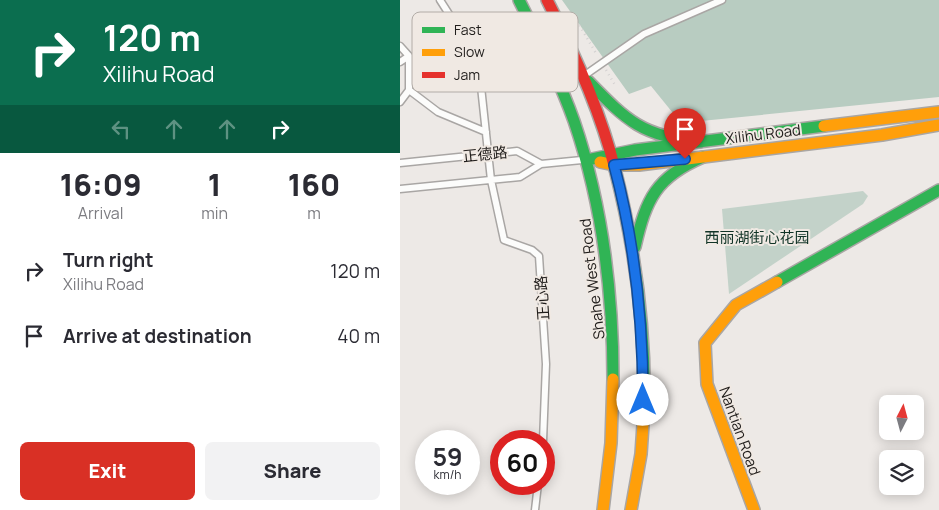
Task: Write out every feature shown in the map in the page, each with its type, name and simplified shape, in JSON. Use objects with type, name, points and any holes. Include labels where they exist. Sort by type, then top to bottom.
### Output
[{"type":"main road","name":"Shahe West Road","points":[[520,0],[526,12]]},
{"type":"main road","points":[[546,0],[552,12]]},
{"type":"main road","points":[[578,68],[612,159],[634,253],[642,326],[643,436],[631,510]]},
{"type":"main road","points":[[582,77],[624,118],[640,128],[676,140],[701,142]]},
{"type":"main road","name":"Shahe West Road","points":[[564,92],[587,160],[607,257],[614,328],[613,427],[603,510]]},
{"type":"main road","name":"Xilihu Road","points":[[587,160],[612,159],[701,142],[939,112]]},
{"type":"main road","name":"Xilihu Road","points":[[612,159],[639,164],[882,135],[939,125]]},
{"type":"main road","points":[[634,253],[646,206],[655,189],[667,174],[683,164],[702,157]]},
{"type":"main road","name":"Nantian Road","points":[[754,510],[708,384],[705,343],[736,305],[939,190]]},
{"type":"lane","points":[[440,0],[448,12]]},
{"type":"lane","points":[[582,77],[644,34],[722,0]]},
{"type":"lane","points":[[400,46],[409,56],[409,90],[400,102]]},
{"type":"lane","points":[[400,62],[409,56]]},
{"type":"lane","points":[[409,90],[438,112],[486,132]]},
{"type":"lane","points":[[482,92],[491,180]]},
{"type":"lane","name":"正德路","points":[[400,163],[518,151],[541,164]]},
{"type":"lane","points":[[541,164],[587,160]]},
{"type":"lane","name":"正德路","points":[[400,189],[520,176],[541,164]]},
{"type":"lane","name":"正心路","points":[[491,180],[504,240],[532,250],[539,256],[546,364],[543,430]]},
{"type":"lane","points":[[535,510],[537,495]]},
{"type":"path","points":[[578,23],[616,88]]},
{"type":"green space","points":[[562,0],[939,0],[939,97],[681,123],[651,86],[629,94],[578,22],[578,12],[571,12]]},
{"type":"green space","name":"西丽湖街心花园","points":[[863,191],[868,196],[863,204],[729,294],[722,209]]},
{"type":"traffic: fast","points":[[519,0],[525,12]]},
{"type":"traffic: fast","points":[[588,81],[614,107],[637,125],[664,136],[701,142]]},
{"type":"traffic: fast","points":[[562,92],[584,152],[599,216],[611,314],[613,379]]},
{"type":"traffic: fast","points":[[587,160],[635,150],[824,126]]},
{"type":"traffic: fast","points":[[635,247],[644,215],[656,192],[674,173],[703,157]]},
{"type":"traffic: fast","points":[[615,169],[628,228],[638,288],[643,349],[644,410]]},
{"type":"traffic: fast","points":[[777,282],[939,190]]},
{"type":"traffic: slow","points":[[824,126],[939,112]]},
{"type":"traffic: slow","points":[[600,162],[614,165],[639,165],[882,135],[939,125]]},
{"type":"traffic: slow","points":[[754,510],[707,384],[705,343],[736,305],[777,282]]},
{"type":"traffic: slow","points":[[603,510],[611,443],[613,379]]},
{"type":"traffic: slow","points":[[631,510],[641,454],[644,410]]},
{"type":"traffic: jam","points":[[547,0],[553,12]]},
{"type":"traffic: jam","points":[[578,65],[602,125],[615,169]]},
{"type":"route","points":[[643,400],[643,345],[639,290],[634,253],[614,165],[685,159]]}]
